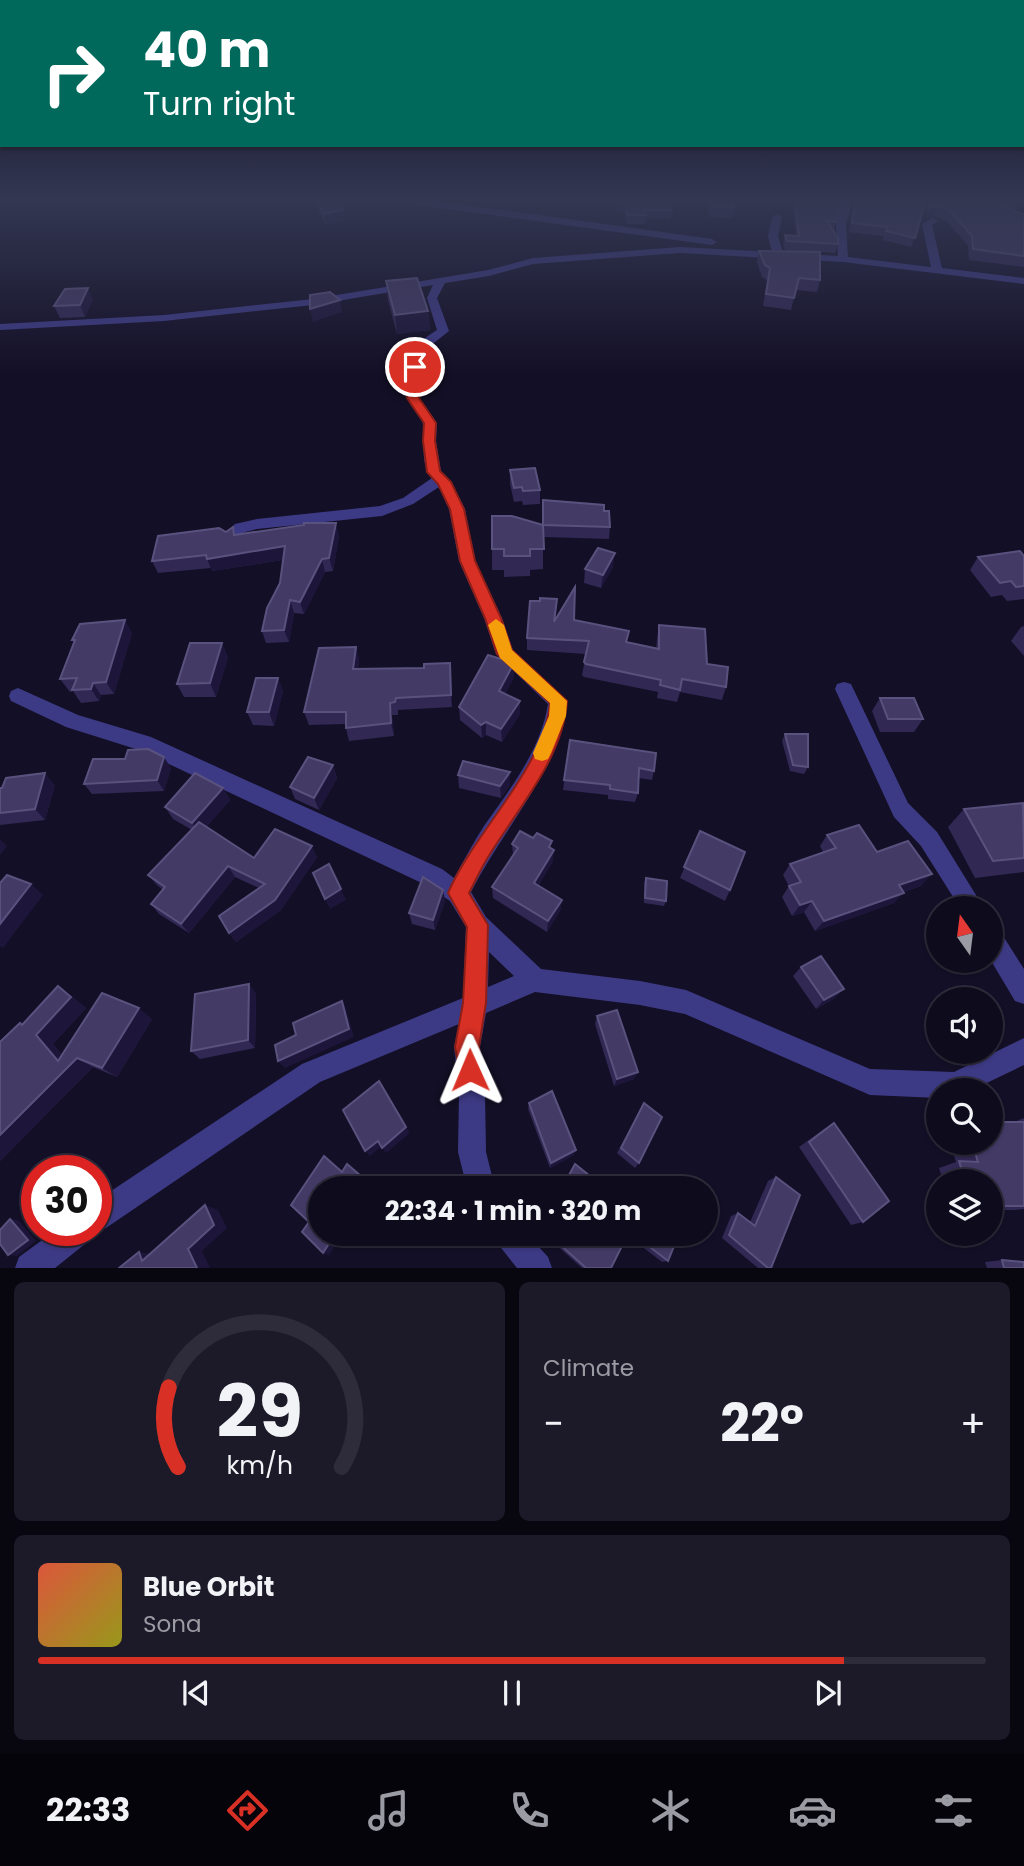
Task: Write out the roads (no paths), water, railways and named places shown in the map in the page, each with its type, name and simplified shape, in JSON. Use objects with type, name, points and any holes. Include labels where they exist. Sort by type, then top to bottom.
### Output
[{"type":"street","points":[[0,327],[164,317],[313,302],[489,273],[533,261],[564,258]]},
{"type":"street","points":[[832,258],[1024,281]]},
{"type":"street","points":[[934,258],[937,269]]},
{"type":"street","points":[[441,281],[432,298],[443,331],[425,344],[419,354],[411,387],[413,398],[430,423],[429,441],[434,472],[441,479],[457,509],[467,561],[493,618],[505,654],[558,701],[557,716],[519,798],[482,848],[458,893]]},
{"type":"street","points":[[231,537],[240,528],[257,524],[382,511],[408,501],[441,479]]},
{"type":"street","points":[[845,690],[901,810],[929,839],[965,896]]},
{"type":"street","points":[[18,696],[74,721],[144,743],[434,877],[458,893],[478,925],[535,981]]},
{"type":"street","points":[[478,925],[475,1003],[467,1047],[472,1094],[472,1152],[478,1176]]},
{"type":"street","points":[[1003,957],[1024,992]]},
{"type":"street","points":[[112,1207],[311,1073],[475,1003],[535,981],[640,993],[686,1002],[870,1082],[955,1085],[1024,1051]]},
{"type":"street","points":[[30,1268],[59,1246]]},
{"type":"street","points":[[518,1246],[537,1268]]}]
